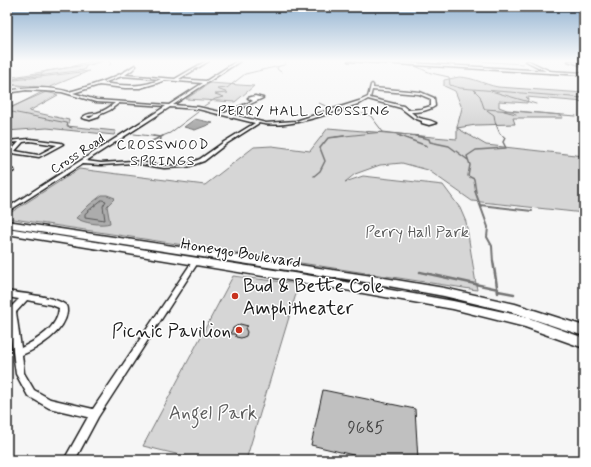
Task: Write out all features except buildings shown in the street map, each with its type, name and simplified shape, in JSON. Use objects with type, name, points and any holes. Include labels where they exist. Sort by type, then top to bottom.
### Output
[{"type":"main road","name":"Honeygo Boulevard","points":[[7,224],[323,272],[486,300],[532,313],[584,331]]},
{"type":"main road","name":"Honeygo Boulevard","points":[[7,231],[356,287],[486,312],[526,322],[584,343]]},
{"type":"street","points":[[70,92],[101,83]]},
{"type":"street","points":[[98,84],[138,88],[150,86],[156,83]]},
{"type":"street","name":"Cross Road","points":[[7,210],[205,83]]},
{"type":"street","points":[[367,98],[371,87],[420,93],[433,99],[433,106],[431,107],[422,110],[408,111]]},
{"type":"street","points":[[7,92],[32,89],[70,92],[88,100],[204,109],[257,123],[274,124],[296,122],[367,98],[395,104],[424,121]]},
{"type":"street","points":[[226,114],[245,106],[254,100]]},
{"type":"street","points":[[97,114],[110,109],[119,102]]},
{"type":"street","points":[[81,162],[101,164],[133,162],[164,166],[187,166],[202,160],[224,143],[257,123]]},
{"type":"street","points":[[7,142],[30,140],[61,144],[39,156],[12,152],[22,141]]},
{"type":"street","points":[[7,170],[12,171],[7,174]]},
{"type":"street","points":[[69,460],[95,414],[196,261]]},
{"type":"street","points":[[7,294],[58,304],[63,307],[63,317],[45,338],[30,348],[18,353]]},
{"type":"street","points":[[25,298],[12,311],[12,315],[20,374],[31,393],[49,403],[95,414]]},
{"type":"green space","points":[[7,83],[61,83],[48,88],[7,85]]},
{"type":"green space","points":[[210,83],[254,86],[235,102],[186,99]]},
{"type":"green space","points":[[444,83],[484,83],[498,87],[584,93],[584,102],[526,97],[528,99],[527,103],[499,101],[499,107],[507,110],[561,115],[563,118],[513,118],[515,124],[476,125],[457,128],[462,108],[455,91],[444,86]]},
{"type":"green space","points":[[46,92],[58,95],[29,111],[69,120],[67,126],[116,131],[114,135],[47,128],[7,131],[7,109]]},
{"type":"green space","name":"Perry Hall Park","points":[[328,128],[457,139],[457,128],[486,145],[584,156],[584,213],[472,201],[428,170],[402,163],[380,165],[355,174],[345,182],[363,176],[443,185],[460,208],[466,222],[477,290],[7,218],[7,215],[79,169],[205,185],[254,147],[272,146],[310,151]]},
{"type":"green space","name":"Angel Park","points":[[233,276],[299,284],[246,460],[201,460],[143,446]]},
{"type":"water","points":[[195,119],[213,123],[195,130],[184,127]]},
{"type":"water","points":[[102,195],[115,198],[107,206],[110,223],[93,224],[76,218],[89,205]]},
{"type":"waterway","points":[[204,106],[215,99],[224,97],[215,94],[228,93],[217,89],[227,88],[234,83]]},
{"type":"waterway","points":[[450,83],[450,85],[460,88],[584,98]]},
{"type":"waterway","points":[[7,84],[52,88]]},
{"type":"waterway","points":[[474,90],[480,96],[484,108],[494,115],[495,121]]},
{"type":"waterway","points":[[7,110],[44,91]]},
{"type":"waterway","points":[[491,91],[536,104]]},
{"type":"waterway","points":[[319,103],[328,107]]},
{"type":"waterway","points":[[486,109],[576,116]]},
{"type":"waterway","points":[[7,111],[67,123],[69,127],[72,128]]},
{"type":"waterway","points":[[337,111],[370,115],[383,132]]},
{"type":"waterway","points":[[504,111],[516,114]]},
{"type":"waterway","points":[[160,137],[170,133],[198,112]]},
{"type":"waterway","points":[[495,122],[500,134],[504,137]]},
{"type":"waterway","points":[[341,136],[383,132]]},
{"type":"waterway","points":[[383,132],[425,137]]},
{"type":"waterway","points":[[134,134],[160,137]]},
{"type":"waterway","points":[[153,136],[160,137]]},
{"type":"waterway","points":[[152,141],[163,136]]},
{"type":"waterway","points":[[314,176],[320,171],[325,161],[320,148],[328,138],[341,136]]},
{"type":"waterway","points":[[335,137],[341,136]]},
{"type":"waterway","points":[[400,136],[427,146]]},
{"type":"waterway","points":[[415,136],[429,139],[430,142],[449,146],[468,160]]},
{"type":"waterway","points":[[476,192],[474,179],[468,176],[470,165],[467,156],[476,150],[506,148],[503,142],[504,137]]},
{"type":"waterway","points":[[161,138],[160,142],[164,144]]},
{"type":"waterway","points":[[475,191],[480,205]]},
{"type":"waterway","points":[[480,205],[532,211]]},
{"type":"waterway","points":[[480,205],[488,227],[487,237],[492,246],[493,262]]},
{"type":"waterway","points":[[493,261],[497,289]]},
{"type":"waterway","points":[[420,272],[497,289]]},
{"type":"waterway","points":[[497,289],[498,293]]},
{"type":"waterway","points":[[498,291],[514,294]]},
{"type":"place","name":"Bud & Bette Cole Amphitheater","points":[[235,296]]},
{"type":"place","name":"Picnic Pavilion","points":[[239,330]]},
{"type":"district","name":"PERRY HALL CROSSING","points":[[304,110]]},
{"type":"district","name":"CROSSWOOD SPRINGS","points":[[163,152]]}]
